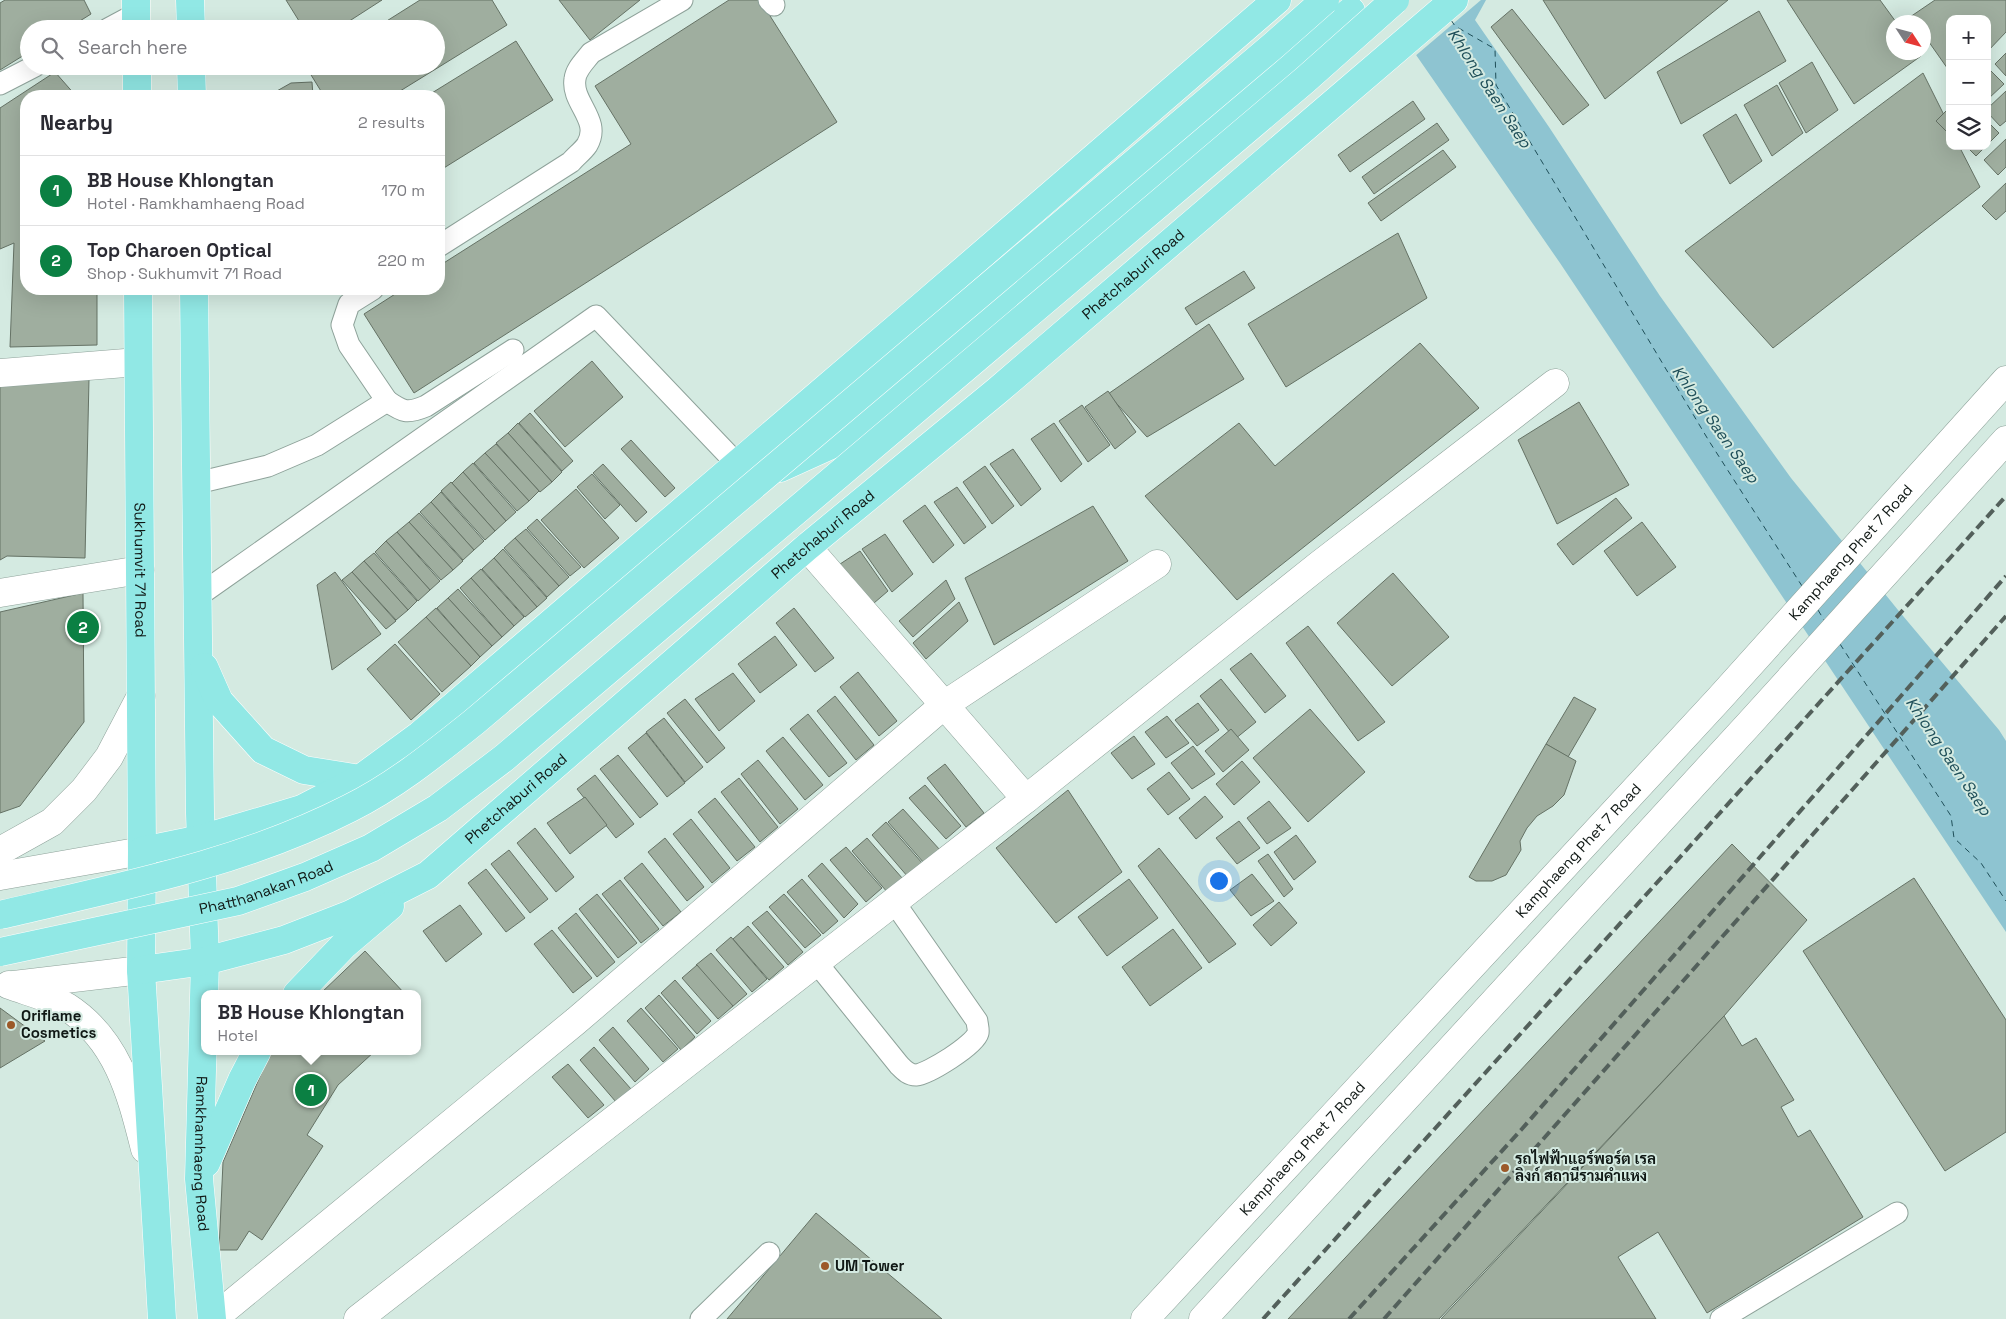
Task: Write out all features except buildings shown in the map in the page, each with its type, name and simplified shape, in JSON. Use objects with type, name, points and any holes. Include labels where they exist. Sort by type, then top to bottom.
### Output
[{"type":"main road","points":[[190,0],[191,20]]},
{"type":"main road","points":[[162,1319],[141,970],[142,851],[202,839],[302,808],[360,780],[420,735],[920,308],[1276,0]]},
{"type":"main road","points":[[0,915],[211,863],[281,840],[351,808],[409,774],[474,722],[1325,0]]},
{"type":"main road","name":"Phatthanakan Road","points":[[0,952],[238,901],[305,877],[371,848],[438,808],[504,758],[1305,80],[1396,0]]},
{"type":"main road","name":"Phetchaburi Road","points":[[141,970],[205,961],[284,940],[352,914],[428,874],[807,547],[997,391],[1454,0]]},
{"type":"main road","points":[[678,515],[844,439],[1351,11]]},
{"type":"main road","points":[[136,75],[137,90]]},
{"type":"main road","points":[[191,75],[192,90]]},
{"type":"main road","name":"Sukhumvit 71 Road","points":[[138,295],[142,851]]},
{"type":"main road","points":[[194,295],[202,839]]},
{"type":"main road","points":[[807,547],[844,439]]},
{"type":"main road","points":[[199,654],[219,701],[263,750],[304,770],[360,780]]},
{"type":"main road","name":"Ramkhamhaeng Road","points":[[202,839],[204,990]]},
{"type":"main road","points":[[302,990],[344,945],[428,874]]},
{"type":"main road","name":"Ramkhamhaeng Road","points":[[202,1055],[199,1179],[213,1319]]},
{"type":"main road","points":[[199,1179],[224,1118],[255,1055]]},
{"type":"street","points":[[0,373],[138,362]]},
{"type":"street","name":"Kamphaeng Phet 7 Road","points":[[1145,1319],[1719,699],[2006,380]]},
{"type":"street","points":[[358,1319],[1026,799],[1319,565],[1555,383]]},
{"type":"street","points":[[1203,1319],[1749,724],[2001,445]]},
{"type":"street","points":[[807,547],[1026,799]]},
{"type":"street","points":[[213,1319],[576,1021],[944,705],[1157,564]]},
{"type":"street","points":[[0,593],[140,570]]},
{"type":"street","points":[[0,851],[52,822],[84,790],[109,757],[141,696]]},
{"type":"street","points":[[0,876],[142,851]]},
{"type":"street","points":[[4,986],[141,970]]},
{"type":"street","points":[[4,986],[66,1006],[92,1029],[115,1058],[131,1094],[154,1182]]},
{"type":"lane","points":[[445,242],[571,162],[588,144],[592,128],[575,91],[575,79],[580,66],[590,53],[682,0]]},
{"type":"lane","points":[[125,20],[136,14]]},
{"type":"lane","points":[[0,84],[20,74]]},
{"type":"lane","points":[[363,295],[349,304],[342,325],[349,345],[387,401],[400,410],[412,412],[426,406],[513,350]]},
{"type":"lane","points":[[198,596],[596,316],[737,464]]},
{"type":"lane","points":[[197,483],[268,466],[309,448],[387,401]]},
{"type":"lane","points":[[816,962],[899,1065],[907,1072],[917,1075],[948,1060],[973,1040],[978,1032],[977,1021],[894,902]]},
{"type":"lane","points":[[1721,1319],[1897,1213]]},
{"type":"lane","points":[[701,1319],[768,1254]]},
{"type":"water","name":"Khlong Saen Saep","points":[[1378,0],[1486,0],[1475,20],[1549,127],[1660,296],[1791,478],[1898,610],[1999,730],[2006,741],[2006,932],[1560,263]]},
{"type":"pier","points":[[1375,0],[1481,0],[1414,57]]},
{"type":"ferry route","points":[[1451,20],[1455,26],[1495,49],[1496,85],[1709,441],[1802,586]]},
{"type":"ferry route","points":[[1818,610],[1824,620]]},
{"type":"ferry route","points":[[1840,644],[1951,816],[1954,838],[1981,863],[2006,901]]},
{"type":"railway","points":[[1263,1319],[2006,496]]},
{"type":"railway","points":[[1349,1319],[1521,1130],[2006,576]]},
{"type":"railway","points":[[1384,1319],[2006,616]]},
{"type":"place","name":"Top Charoen Optical","points":[[83,627]]},
{"type":"place","name":"Oriflame Cosmetics","points":[[11,1025]]},
{"type":"place","name":"BB House Khlongtan","points":[[311,1090]]},
{"type":"place","name":"รถไฟฟ้าแอร์พอร์ต เรล ลิงก์ สถานีรามคำแหง","points":[[1505,1168]]},
{"type":"place","name":"UM Tower","points":[[825,1266]]}]
